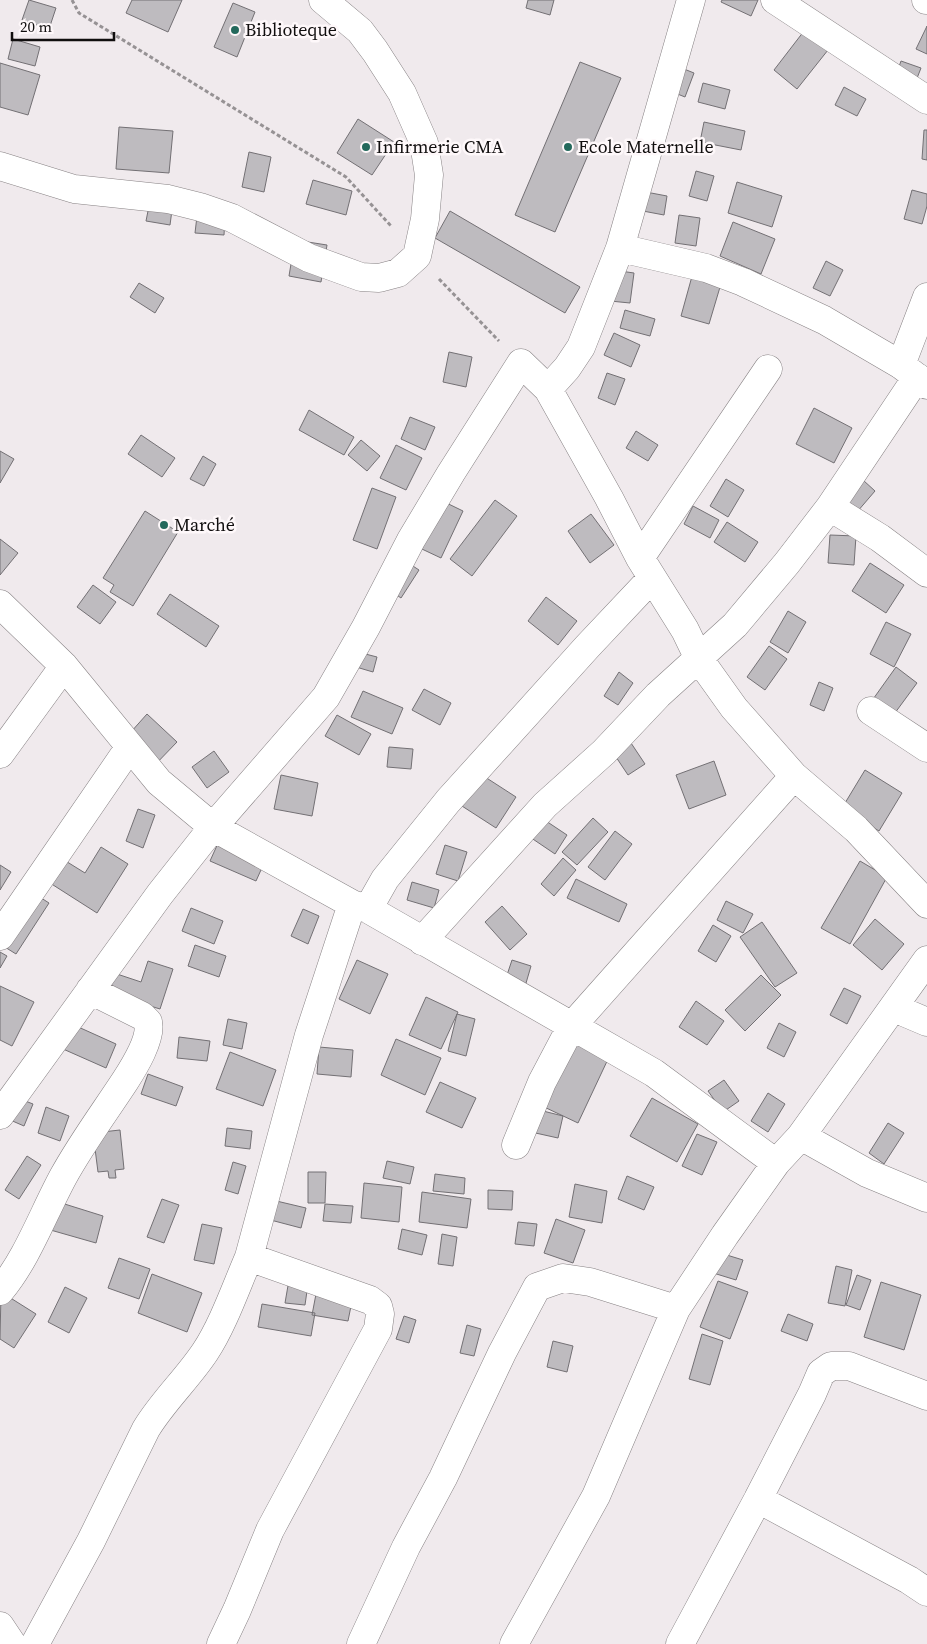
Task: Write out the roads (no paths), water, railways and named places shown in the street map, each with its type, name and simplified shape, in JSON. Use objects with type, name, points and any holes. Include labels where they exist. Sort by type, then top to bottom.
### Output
[{"type":"street","points":[[0,166],[74,189],[168,199],[200,207],[232,218],[309,258],[361,277],[379,278],[398,273],[417,256],[425,219],[429,175],[424,143],[402,93],[375,51],[360,31],[323,0]]},
{"type":"street","points":[[548,389],[567,368],[581,347],[620,248],[690,0]]},
{"type":"street","points":[[775,0],[927,100]]},
{"type":"street","points":[[620,248],[706,268],[743,282],[824,320],[915,375]]},
{"type":"street","points":[[422,941],[545,805],[604,752],[658,695],[734,625],[787,563],[830,507],[915,375],[927,297]]},
{"type":"street","points":[[0,1115],[160,894],[213,827],[326,697],[366,627],[411,540],[521,363],[548,389],[646,568],[685,630],[699,659],[734,708],[794,776],[856,829],[927,904]]},
{"type":"street","points":[[35,1644],[91,1541],[146,1429],[156,1412],[194,1367],[212,1342],[249,1257],[309,1035],[360,907],[448,801],[587,646],[646,568],[768,369]]},
{"type":"street","points":[[830,507],[880,538],[927,573]]},
{"type":"street","points":[[0,604],[64,666],[129,748],[159,782],[213,827],[422,941],[654,1073],[776,1164]]},
{"type":"street","points":[[0,754],[64,666]]},
{"type":"street","points":[[871,711],[927,748]]},
{"type":"street","points":[[0,936],[129,748]]},
{"type":"street","points":[[516,1145],[542,1082],[571,1027],[794,776]]},
{"type":"street","points":[[514,1644],[596,1496],[676,1309],[725,1235],[776,1164],[801,1136],[927,960]]},
{"type":"street","points":[[0,1291],[6,1284],[33,1236],[64,1176],[130,1072],[149,1035],[148,1022],[142,1016],[90,990]]},
{"type":"street","points":[[894,1008],[927,1022]]},
{"type":"street","points":[[801,1136],[867,1173],[927,1198]]},
{"type":"street","points":[[221,1644],[270,1530],[316,1441],[378,1329],[380,1314],[378,1306],[370,1300],[249,1257]]},
{"type":"street","points":[[361,1644],[406,1547],[443,1478],[502,1353],[537,1287],[563,1278],[590,1282],[676,1309]]},
{"type":"street","points":[[680,1644],[758,1498],[821,1373],[832,1366],[848,1366],[927,1396]]},
{"type":"street","points":[[758,1498],[909,1580],[927,1592]]},
{"type":"street","points":[[0,1626],[12,1644]]},
{"type":"place","name":"Biblioteque","points":[[235,30]]},
{"type":"place","name":"Infirmerie CMA","points":[[366,147]]},
{"type":"place","name":"Ecole Maternelle","points":[[568,147]]},
{"type":"place","name":"Marché","points":[[164,525]]}]
